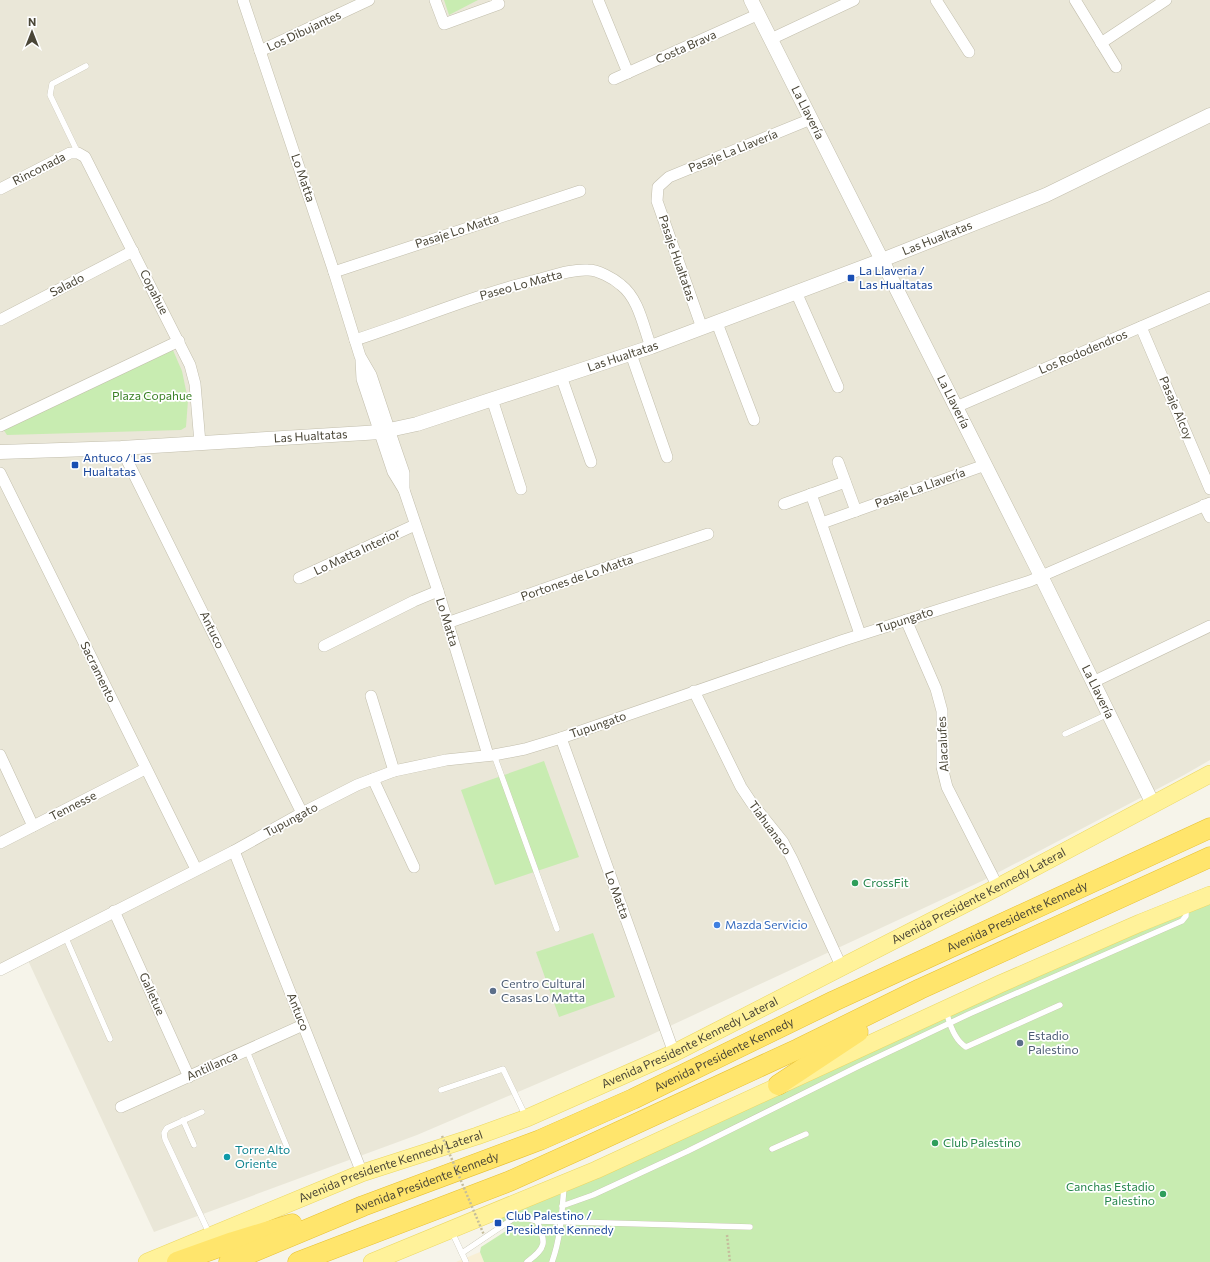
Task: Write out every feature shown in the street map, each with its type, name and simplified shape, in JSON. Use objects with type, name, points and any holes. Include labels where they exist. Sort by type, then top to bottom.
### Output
[{"type":"highway","points":[[1170,847],[1187,831],[1210,814]]},
{"type":"highway","name":"Avenida Presidente Kennedy","points":[[229,1262],[363,1206],[540,1140],[633,1099],[847,995],[1210,828]]},
{"type":"highway","name":"Avenida Presidente Kennedy","points":[[298,1262],[510,1180],[674,1107],[920,990],[1210,857]]},
{"type":"highway","points":[[778,1085],[920,990]]},
{"type":"highway","points":[[177,1262],[271,1230],[363,1206]]},
{"type":"main road","name":"Avenida Presidente Kennedy Lateral","points":[[147,1262],[362,1173],[477,1136],[527,1118],[674,1053],[998,887],[1210,774]]},
{"type":"main road","points":[[372,1262],[403,1255],[451,1230],[564,1184],[778,1085],[948,1016],[1053,961],[1210,895]]},
{"type":"street","name":"Lo Matta","points":[[242,0],[334,272],[360,356],[371,375],[384,431],[404,473],[404,490],[491,755]]},
{"type":"street","name":"Los Dibujantes","points":[[260,51],[369,0]]},
{"type":"street","points":[[435,0],[444,24],[499,4],[498,0]]},
{"type":"street","points":[[598,0],[628,73]]},
{"type":"street","name":"La Llavería","points":[[751,0],[1041,576],[1153,804]]},
{"type":"street","points":[[771,39],[854,0]]},
{"type":"street","points":[[936,0],[969,52]]},
{"type":"street","points":[[1075,0],[1116,67]]},
{"type":"street","points":[[1101,43],[1166,0]]},
{"type":"street","name":"Costa Brava","points":[[614,79],[758,14]]},
{"type":"street","name":"Las Hualtatas","points":[[0,452],[121,448],[384,431],[418,424],[631,354],[882,260],[1052,192],[1210,115]]},
{"type":"street","name":"Pasaje La Llavería","points":[[658,188],[669,177],[811,119]]},
{"type":"street","name":"Rinconada","points":[[0,189],[66,154],[74,152],[78,153]]},
{"type":"street","name":"Copahue","points":[[78,153],[82,154],[87,160],[190,365],[195,384],[200,443]]},
{"type":"street","name":"Pasaje Hualtatas","points":[[658,188],[657,201],[702,328]]},
{"type":"street","name":"Pasaje Lo Matta","points":[[334,272],[580,191]]},
{"type":"street","name":"Salado","points":[[0,320],[133,251]]},
{"type":"street","name":"Paseo Lo Matta","points":[[355,340],[507,287],[563,273],[587,270],[596,271],[619,283],[633,298],[650,347]]},
{"type":"street","points":[[796,292],[838,387]]},
{"type":"street","name":"Los Rododendros","points":[[956,407],[1210,297]]},
{"type":"street","points":[[717,323],[754,420]]},
{"type":"street","name":"Pasaje Alcoy","points":[[1141,327],[1210,489]]},
{"type":"street","points":[[0,426],[179,341]]},
{"type":"street","points":[[631,354],[667,457]]},
{"type":"street","points":[[561,376],[591,462]]},
{"type":"street","points":[[492,399],[521,489]]},
{"type":"street","name":"Antuco","points":[[121,448],[302,813]]},
{"type":"street","points":[[838,462],[856,511]]},
{"type":"street","name":"Pasaje La Llavería","points":[[822,523],[985,465]]},
{"type":"street","name":"Sacramento","points":[[0,473],[196,870]]},
{"type":"street","points":[[784,504],[845,482]]},
{"type":"street","points":[[811,494],[860,634]]},
{"type":"street","points":[[1207,504],[1210,517]]},
{"type":"street","name":"Tupungato","points":[[0,970],[234,851],[302,813],[357,785],[394,771],[446,760],[525,750],[860,634],[1041,576],[1207,504]]},
{"type":"street","name":"Lo Matta Interior","points":[[299,578],[415,525]]},
{"type":"street","name":"Portones de Lo Matta","points":[[447,623],[584,575],[708,534]]},
{"type":"street","points":[[324,646],[414,601],[438,592]]},
{"type":"street","name":"Alacalufes","points":[[906,620],[936,689],[942,711],[942,767],[947,787],[998,887]]},
{"type":"street","points":[[1093,682],[1210,626]]},
{"type":"street","name":"Tiahuanaco","points":[[694,691],[741,787],[782,842],[792,859],[842,968]]},
{"type":"street","points":[[371,696],[394,771]]},
{"type":"street","name":"Lo Matta","points":[[561,738],[674,1053]]},
{"type":"street","points":[[0,755],[33,826]]},
{"type":"street","name":"Tennesse","points":[[0,843],[145,769]]},
{"type":"street","points":[[373,779],[414,866]]},
{"type":"street","name":"Antuco","points":[[234,851],[362,1173]]},
{"type":"street","name":"Galletue","points":[[114,911],[189,1077]]},
{"type":"street","name":"Antillanca","points":[[121,1107],[303,1026]]},
{"type":"lane","points":[[78,153],[50,95],[52,84],[86,66]]},
{"type":"lane","points":[[1065,734],[1109,714]]},
{"type":"lane","points":[[491,755],[557,929]]},
{"type":"lane","points":[[65,936],[110,1039]]},
{"type":"lane","points":[[562,1206],[593,1195],[688,1151],[859,1066],[948,1016],[961,1044],[966,1047],[1060,1005]]},
{"type":"lane","points":[[247,1051],[287,1147]]},
{"type":"lane","points":[[441,1090],[503,1069],[527,1118]]},
{"type":"lane","points":[[202,1112],[167,1128],[164,1133],[165,1139],[210,1236]]},
{"type":"lane","points":[[184,1120],[194,1144]]},
{"type":"lane","points":[[772,1149],[806,1134]]},
{"type":"lane","points":[[552,1262],[558,1241],[564,1184]]},
{"type":"lane","points":[[499,1210],[537,1221],[750,1227]]},
{"type":"lane","points":[[462,1253],[517,1216]]},
{"type":"lane","points":[[527,1262],[540,1253],[544,1238],[537,1221]]},
{"type":"lane","points":[[451,1230],[466,1262]]},
{"type":"path","points":[[442,1136],[484,1234]]},
{"type":"path","points":[[726,1226],[730,1262]]},
{"type":"shaded area","points":[[0,0],[1210,0],[1210,760],[982,881],[642,1039],[417,1135],[154,1232],[25,954],[0,966]]},
{"type":"shaded area","points":[[480,1252],[484,1262],[456,1262]]},
{"type":"green space","points":[[444,0],[478,0],[449,15]]},
{"type":"green space","name":"Plaza Copahue","points":[[172,348],[182,371],[188,400],[186,427],[181,430],[7,435],[3,429]]},
{"type":"green space","points":[[544,761],[579,857],[495,885],[461,790]]},
{"type":"green space","name":"Club Palestino","points":[[1210,903],[1210,1262],[484,1262],[480,1252],[481,1247],[506,1231],[499,1213],[1007,988]]},
{"type":"green space","points":[[593,933],[615,997],[559,1017],[536,952]]},
{"type":"place","name":"La Llaveria / Las Hualtatas","points":[[851,278]]},
{"type":"place","name":"Antuco / Las Hualtatas","points":[[75,465]]},
{"type":"place","name":"CrossFit","points":[[855,883]]},
{"type":"place","name":"Mazda Servicio","points":[[717,925]]},
{"type":"place","name":"Centro Cultural Casas Lo Matta","points":[[493,991]]},
{"type":"place","name":"Estadio Palestino","points":[[1020,1043]]},
{"type":"place","name":"Club Palestino","points":[[935,1143]]},
{"type":"place","name":"Torre Alto Oriente","points":[[227,1157]]},
{"type":"place","name":"Canchas Estadio Palestino","points":[[1163,1194]]},
{"type":"place","name":"Club Palestino / Presidente Kennedy","points":[[498,1223]]}]
